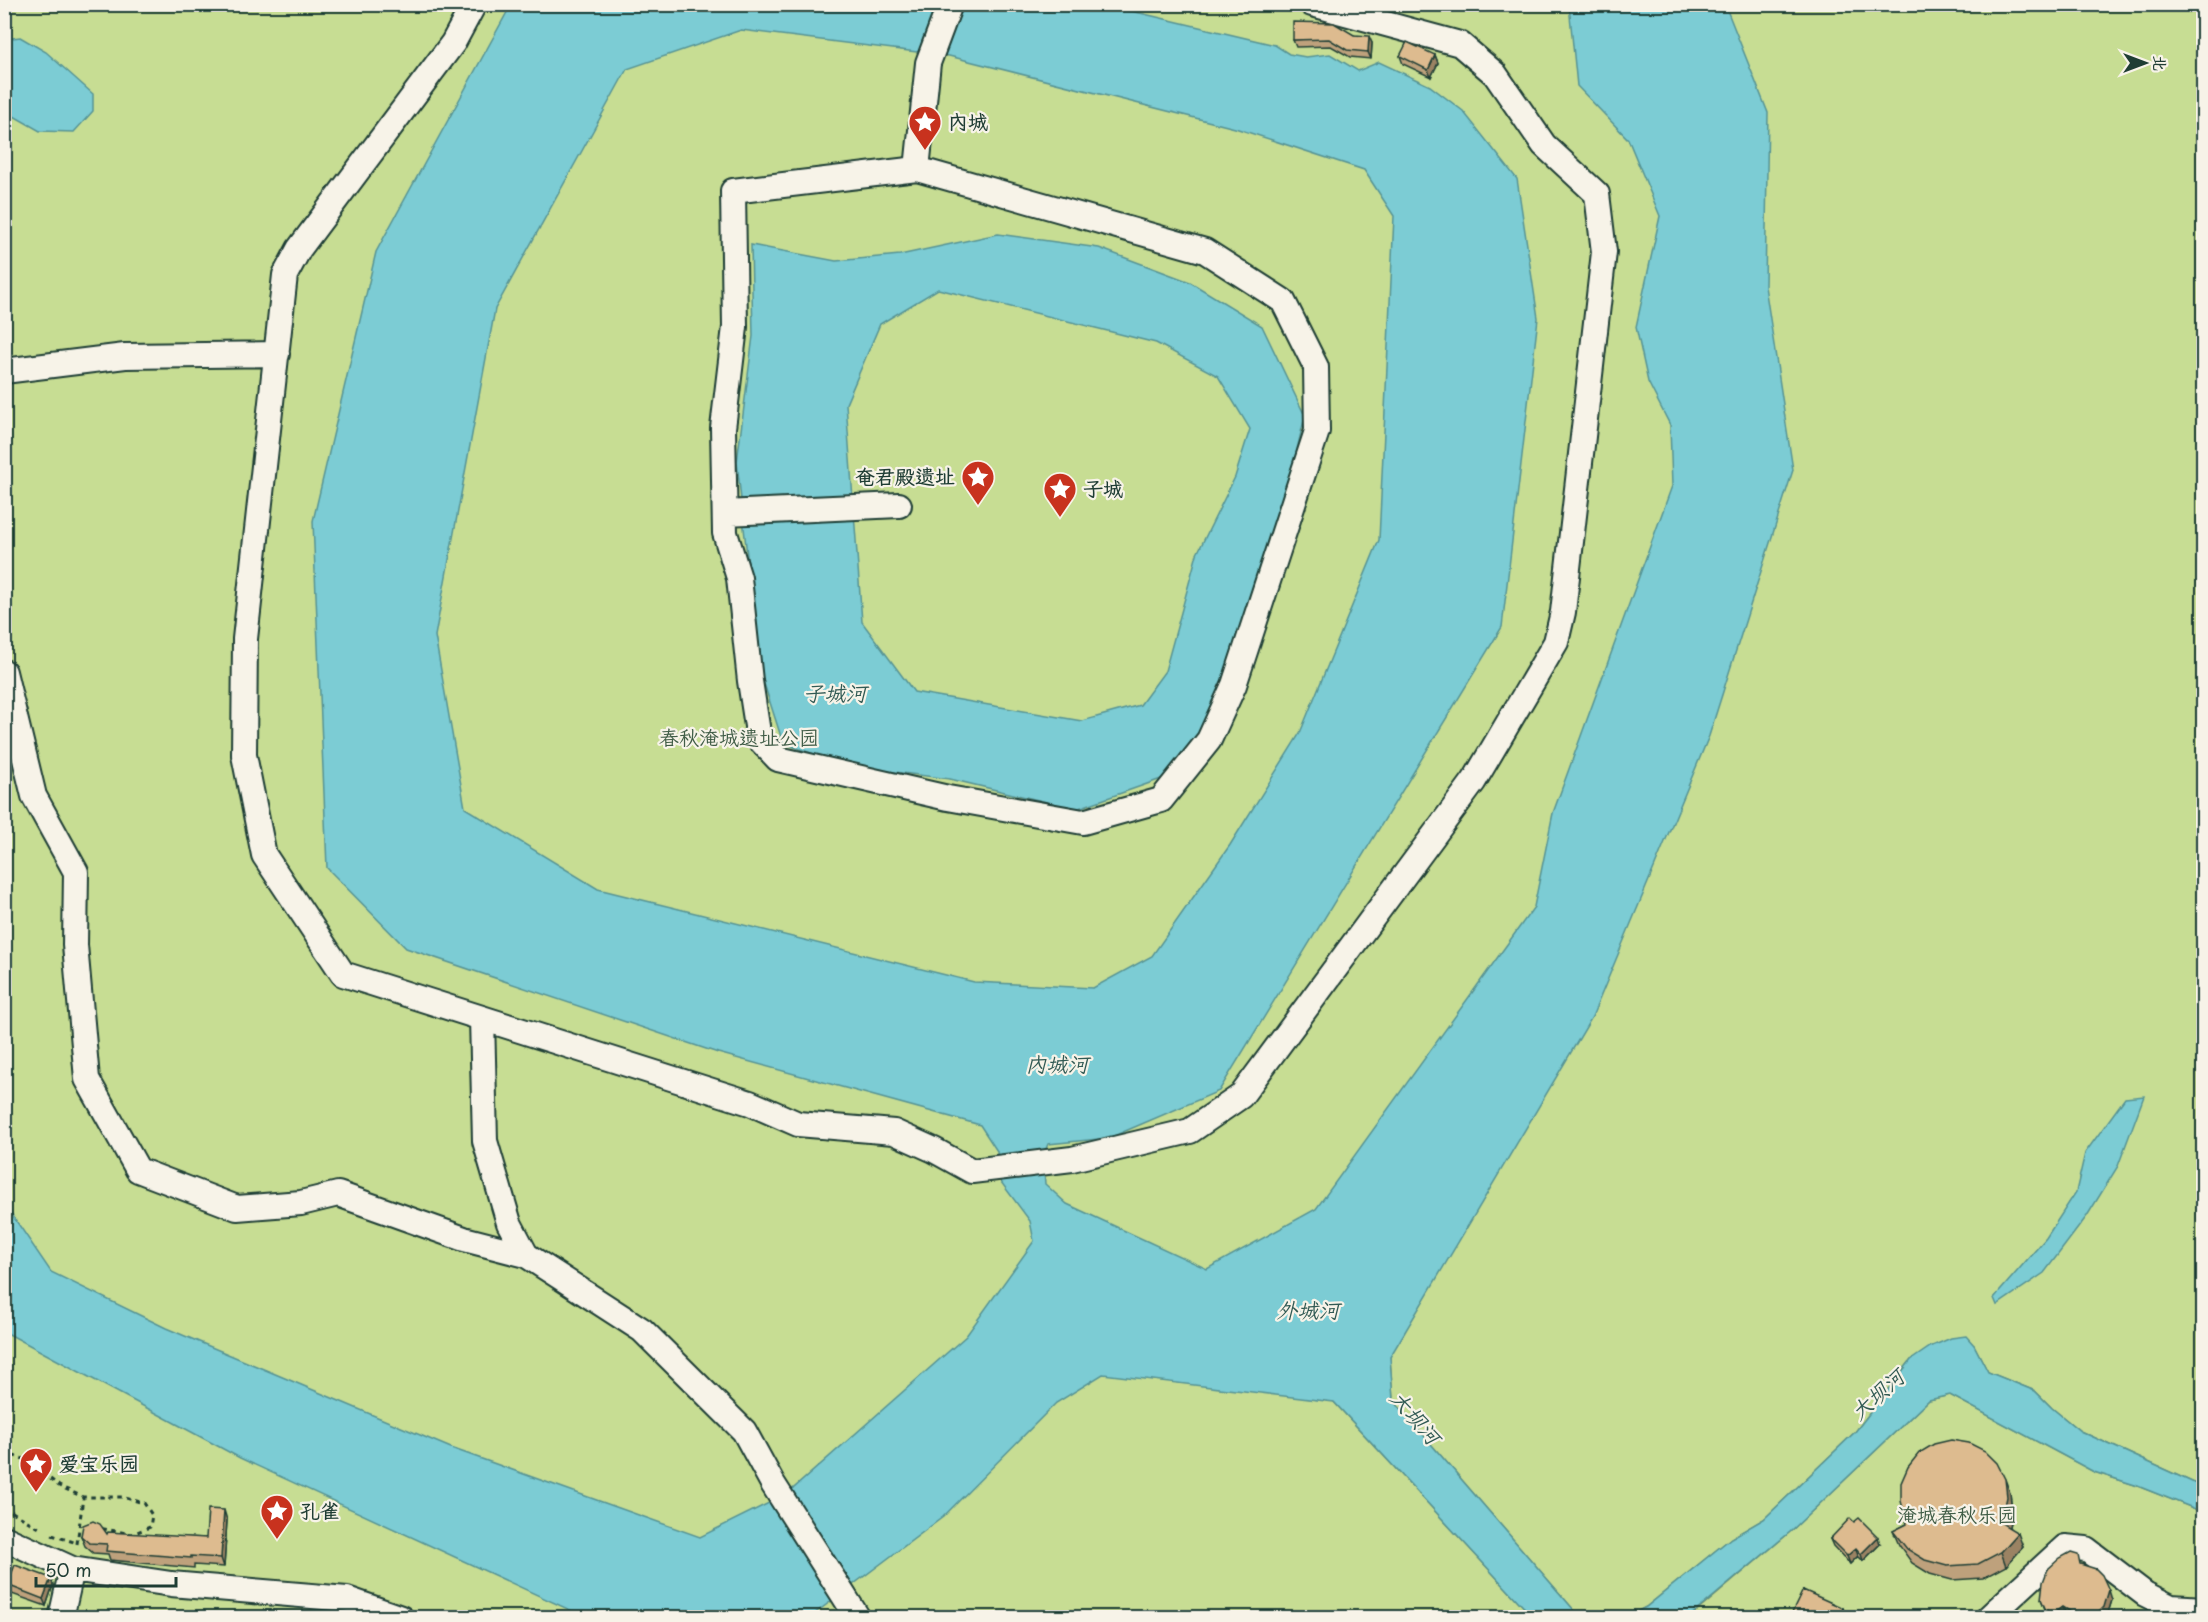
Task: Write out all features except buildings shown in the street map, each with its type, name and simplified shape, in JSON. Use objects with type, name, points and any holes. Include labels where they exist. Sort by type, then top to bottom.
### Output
[{"type":"street","points":[[474,4],[453,43],[299,249],[285,275],[245,639],[244,755],[264,855],[343,974],[750,1103],[798,1124],[894,1132],[972,1171],[1072,1159],[1190,1131],[1241,1096],[1474,781],[1556,642],[1563,612],[1604,252],[1597,194],[1544,145],[1495,74],[1460,44],[1312,4]]},
{"type":"street","points":[[917,169],[928,63],[950,4]]},
{"type":"street","points":[[917,169],[1205,251],[1283,301],[1316,367],[1317,431],[1234,685],[1209,740],[1161,800],[1083,822],[948,798],[778,759],[759,739],[750,681],[740,578],[725,533],[730,513],[723,428],[735,327],[733,191],[917,169]]},
{"type":"street","points":[[4,371],[125,356],[277,354]]},
{"type":"street","points":[[730,513],[899,505]]},
{"type":"street","points":[[4,672],[34,796],[76,872],[75,945],[87,1079],[138,1170],[237,1208],[301,1203],[338,1194],[464,1239],[526,1255],[642,1330],[744,1431],[773,1484],[856,1614]]},
{"type":"street","points":[[482,1018],[485,1141],[508,1223],[526,1255]]},
{"type":"street","points":[[4,1538],[72,1569],[171,1584],[347,1599],[401,1617]]},
{"type":"street","points":[[1988,1617],[2065,1547],[2086,1549],[2145,1594],[2171,1607],[2204,1609]]},
{"type":"street","points":[[61,1617],[72,1569]]},
{"type":"path","points":[[4,1453],[27,1460],[59,1486],[83,1497],[122,1497],[144,1503],[152,1515],[150,1527],[132,1534],[91,1526]]},
{"type":"path","points":[[72,1569],[83,1497]]},
{"type":"path","points":[[4,1507],[46,1533],[77,1543]]},
{"type":"green space","name":"春秋淹城遗址公园","points":[[5,5],[2203,5],[2203,1487],[2080,1431],[2035,1391],[1988,1372],[1974,1345],[1911,1360],[1855,1432],[1764,1519],[1731,1538],[1646,1607],[1627,1617],[1580,1617],[1393,1400],[1390,1358],[1334,1402],[1533,1617],[5,1618]]},
{"type":"green space","name":"淹城春秋乐园","points":[[1950,1395],[2094,1472],[2135,1485],[2203,1512],[2203,1617],[1689,1618],[1790,1532],[1929,1400]]},
{"type":"water","points":[[1102,4],[1275,45],[1289,54],[1306,57],[1330,54],[1358,71],[1379,62],[1430,86],[1463,111],[1517,179],[1538,318],[1502,627],[1219,1091],[1109,1138],[1048,1144],[1043,1156],[1045,1184],[1067,1204],[1207,1269],[1316,1209],[1534,907],[1553,813],[1672,486],[1670,425],[1648,382],[1636,327],[1660,216],[1628,139],[1577,86],[1569,5],[1725,5],[1768,113],[1765,286],[1793,470],[1709,736],[1592,1017],[1390,1357],[1393,1400],[1580,1617],[1533,1617],[1334,1402],[1103,1374],[1056,1403],[943,1517],[810,1617],[585,1617],[240,1458],[5,1332],[4,1203],[51,1272],[166,1328],[451,1448],[700,1537],[787,1494],[966,1336],[1034,1241],[1030,1221],[998,1178],[997,1151],[980,1125],[718,1053],[406,948],[327,868],[313,521],[376,252],[511,5]],"holes":[[[741,30],[949,56],[1235,128],[1364,170],[1394,216],[1379,540],[1300,733],[1230,845],[1152,956],[1093,988],[974,982],[598,889],[465,808],[435,636],[495,309],[627,69]]]},
{"type":"water","points":[[20,37],[46,52],[93,94],[93,111],[74,132],[40,131],[5,111],[5,39]]},
{"type":"water","name":"子城河","points":[[998,234],[1099,248],[1190,282],[1262,326],[1305,416],[1285,499],[1212,717],[1164,778],[1076,809],[950,779],[847,766],[783,743],[759,668],[737,462],[753,336],[751,245],[836,261],[900,255]],"holes":[[[938,289],[1156,343],[1218,376],[1250,429],[1235,477],[1197,554],[1165,671],[1140,705],[1082,721],[914,692],[862,622],[846,404],[880,324]]]},
{"type":"water","points":[[2144,1096],[2118,1166],[2087,1216],[2044,1273],[1997,1305],[1994,1298],[2046,1238],[2076,1192],[2085,1153],[2125,1098]]},
{"type":"water","points":[[1966,1336],[1974,1345],[1988,1372],[2035,1391],[2080,1431],[2203,1487],[2203,1512],[2135,1485],[2094,1472],[1950,1395],[1929,1400],[1790,1532],[1689,1617],[1627,1617],[1646,1607],[1731,1538],[1764,1519],[1855,1432],[1911,1360],[1930,1347],[1951,1338]]},
{"type":"place","name":"内城","points":[[925,151]]},
{"type":"place","name":"奄君殿遗址","points":[[978,506]]},
{"type":"place","name":"子城","points":[[1060,518]]},
{"type":"place","name":"爱宝乐园","points":[[36,1493]]},
{"type":"place","name":"孔雀","points":[[277,1540]]},
{"type":"water label","name":"内城河","points":[[1057,1065]]},
{"type":"water label","name":"外城河","points":[[1308,1311]]},
{"type":"water label","name":"大坝河","points":[[1878,1395]]},
{"type":"water label","name":"大坝河","points":[[1415,1418]]}]
